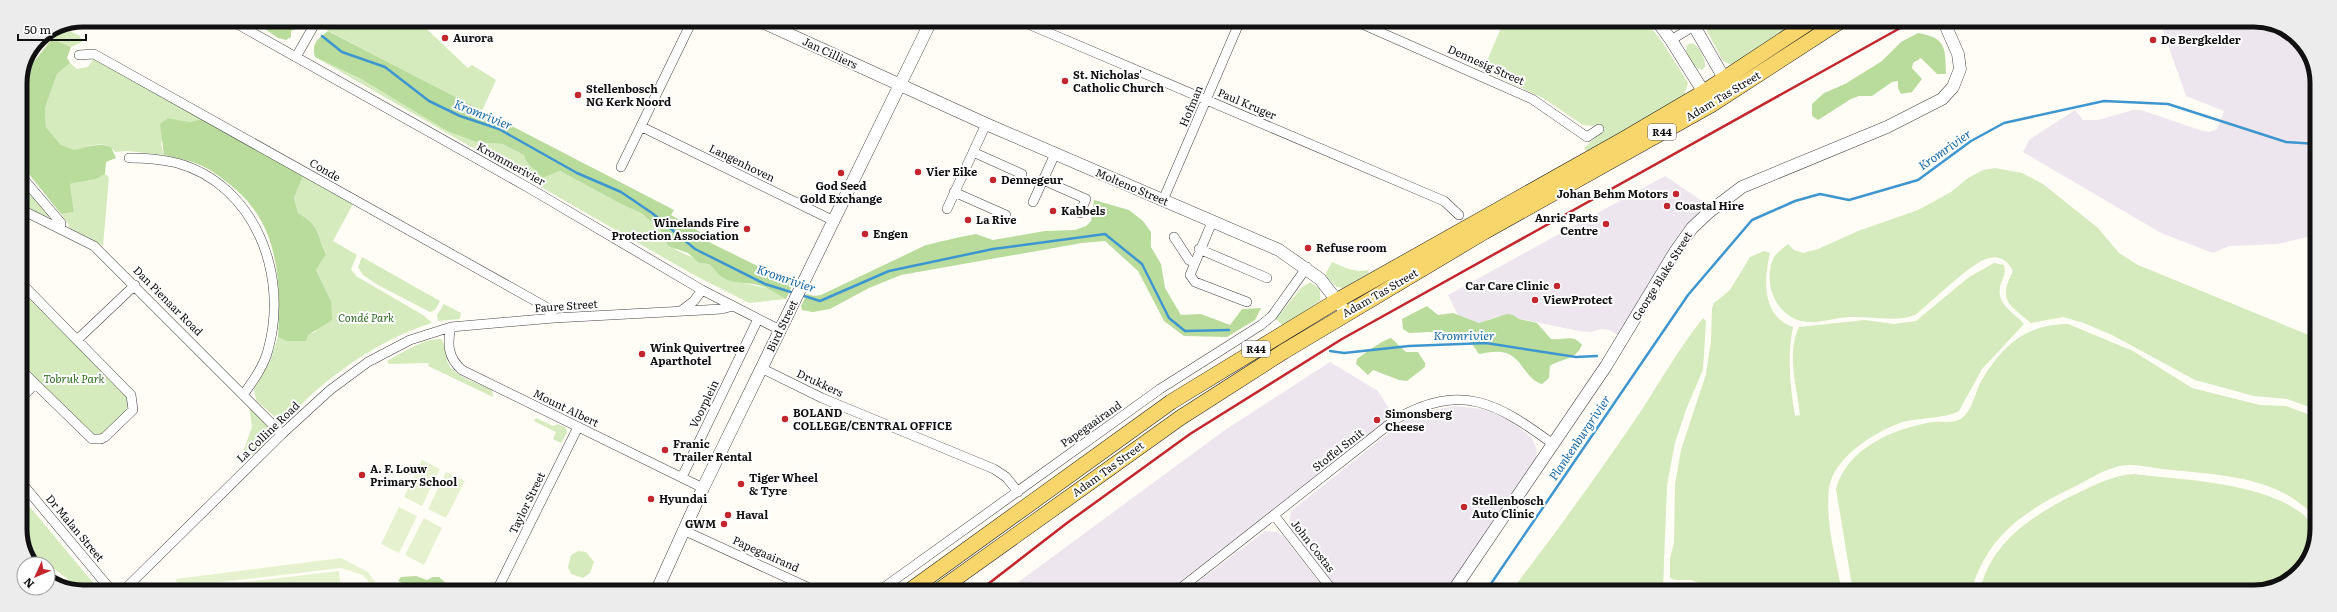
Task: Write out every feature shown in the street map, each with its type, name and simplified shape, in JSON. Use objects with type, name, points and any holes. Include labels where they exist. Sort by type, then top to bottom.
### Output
[{"type":"main road","name":"Adam Tas Street","points":[[917,585],[1171,402],[1338,300],[1624,139],[1704,92],[1802,27]]},
{"type":"main road","name":"Adam Tas Street","points":[[946,585],[1180,418],[1346,313],[1484,232],[1711,105],[1831,27]]},
{"type":"street","name":"Krommerivier","points":[[242,27],[550,200],[702,290],[780,330]]},
{"type":"street","points":[[296,57],[313,27]]},
{"type":"street","points":[[621,168],[689,27]]},
{"type":"street","name":"Jan Cilliers","points":[[773,27],[900,86]]},
{"type":"street","name":"Bird Street","points":[[659,585],[683,530],[832,220],[900,86],[925,27]]},
{"type":"street","name":"Paul Kruger","points":[[1035,27],[1444,200],[1460,215]]},
{"type":"street","name":"Hofman","points":[[1163,200],[1237,27]]},
{"type":"street","name":"Dennesig Street","points":[[1369,27],[1532,99],[1587,137],[1599,129]]},
{"type":"street","points":[[1661,27],[1711,105]]},
{"type":"street","points":[[1670,40],[1688,27]]},
{"type":"street","points":[[1694,27],[1732,92]]},
{"type":"street","name":"George Blake Street","points":[[1457,585],[1610,360],[1675,252],[1692,228],[1709,212],[1742,187],[1887,127],[1927,108],[1949,93],[1958,79],[1959,59],[1946,27]]},
{"type":"street","name":"Conde","points":[[79,55],[94,54],[546,307],[554,318]]},
{"type":"street","name":"Molteno Street","points":[[900,86],[1279,250],[1307,267],[1320,279],[1338,300],[1346,313]]},
{"type":"street","points":[[947,209],[986,124]]},
{"type":"street","name":"Langenhoven","points":[[642,127],[832,220]]},
{"type":"street","points":[[973,152],[1022,174]]},
{"type":"street","points":[[1033,202],[1055,154]]},
{"type":"street","points":[[129,158],[146,158],[178,163],[219,184],[236,198],[250,217],[262,240],[270,268],[275,296],[274,323],[268,351],[254,380],[244,395]]},
{"type":"street","points":[[1043,180],[1086,199],[1080,213]]},
{"type":"street","points":[[27,183],[61,223],[60,228]]},
{"type":"street","points":[[954,192],[1006,215]]},
{"type":"street","name":"Dan Pienaar Road","points":[[27,212],[94,246],[135,285],[282,434]]},
{"type":"street","points":[[1212,222],[1201,245],[1190,275],[1196,282],[1247,302]]},
{"type":"street","points":[[1174,237],[1189,260],[1194,262]]},
{"type":"street","points":[[1201,245],[1267,278]]},
{"type":"street","name":"Papegaairand","points":[[887,585],[1160,389],[1261,325],[1277,310],[1307,267]]},
{"type":"street","points":[[77,340],[135,285]]},
{"type":"street","points":[[27,290],[131,395],[134,406],[130,414],[105,437],[101,439],[92,439],[27,376]]},
{"type":"street","points":[[682,310],[694,301],[702,290]]},
{"type":"street","name":"Faure Street","points":[[451,327],[554,318],[722,309],[733,306]]},
{"type":"street","name":"Voorplein","points":[[682,477],[758,319]]},
{"type":"street","name":"Mount Albert","points":[[451,327],[449,337],[450,353],[453,363],[462,370],[703,488]]},
{"type":"street","name":"La Colline Road","points":[[129,585],[282,434],[330,390],[368,362],[410,340],[451,327]]},
{"type":"street","name":"Drukkers","points":[[762,368],[822,398],[994,469],[1006,477],[1018,492]]},
{"type":"street","points":[[27,392],[35,384]]},
{"type":"street","name":"Stoffel Smit","points":[[1185,585],[1396,419],[1432,402],[1455,399],[1477,401],[1504,410],[1553,444]]},
{"type":"street","name":"Taylor Street","points":[[499,585],[578,427]]},
{"type":"street","name":"Dr Malan Street","points":[[27,489],[107,585]]},
{"type":"street","name":"John Costas","points":[[1274,515],[1328,585]]},
{"type":"street","name":"Papegaairand","points":[[683,530],[803,585]]},
{"type":"shaded area","points":[[2162,27],[2265,28],[2282,34],[2296,46],[2306,61],[2310,79],[2310,236],[2278,244],[2229,246],[2213,253],[2161,233],[2023,152],[2029,140],[2075,110],[2083,120],[2098,120],[2133,110],[2141,110],[2200,130],[2209,132],[2217,129],[2224,111],[2186,96]]},
{"type":"shaded area","points":[[1665,176],[1708,205],[1674,242],[1618,335],[1610,330],[1601,329],[1591,332],[1579,331],[1516,318],[1496,317],[1479,323],[1458,315],[1448,295]]},
{"type":"shaded area","points":[[1330,362],[1378,391],[1393,415],[1176,585],[1014,585],[1225,430]]},
{"type":"shaded area","points":[[1455,406],[1482,409],[1507,418],[1532,438],[1537,450],[1536,459],[1450,585],[1334,585],[1291,530],[1289,524],[1291,511],[1404,421],[1424,412]]},
{"type":"shaded area","points":[[1265,531],[1277,532],[1284,537],[1321,585],[1194,585]]},
{"type":"green space","points":[[262,27],[302,27],[291,31],[291,37],[286,40],[278,38]]},
{"type":"green space","points":[[326,27],[424,27],[468,68],[472,65],[496,80],[482,111],[325,29]]},
{"type":"green space","points":[[1501,27],[1651,27],[1663,43],[1688,83],[1684,96],[1588,153],[1584,148],[1605,129],[1600,124],[1592,126],[1583,125],[1543,98],[1483,70]]},
{"type":"green space","points":[[1709,27],[1791,27],[1734,66],[1723,61],[1707,31]]},
{"type":"green space","points":[[67,29],[80,36],[82,42],[71,47],[52,39],[56,34]]},
{"type":"green space","points":[[328,31],[674,210],[671,215],[707,236],[705,240],[790,282],[792,286],[786,299],[762,286],[732,281],[720,276],[708,264],[699,263],[688,253],[668,246],[660,229],[641,213],[560,171],[542,178],[526,161],[524,155],[502,144],[476,142],[447,131],[361,79],[315,57],[314,48],[316,42]]},
{"type":"green space","points":[[1918,33],[1927,35],[1939,41],[1944,51],[1946,74],[1937,74],[1921,58],[1913,63],[1912,68],[1922,79],[1912,92],[1901,94],[1898,88],[1898,81],[1892,82],[1872,96],[1859,96],[1851,99],[1818,120],[1812,116],[1812,104],[1824,93],[1845,84],[1882,61],[1901,42]]},
{"type":"green space","points":[[52,39],[71,47],[67,58],[70,63],[57,74],[45,108],[46,127],[61,145],[74,150],[102,145],[111,147],[116,158],[106,162],[105,174],[96,179],[70,184],[74,212],[61,214],[27,172],[27,83],[29,67]]},
{"type":"green space","points":[[1692,43],[1698,47],[1703,57],[1705,67],[1702,70],[1694,66],[1686,51],[1687,45]]},
{"type":"green space","points":[[315,57],[361,79],[447,131],[476,142],[502,144],[524,155],[531,166],[539,170],[553,174],[560,171],[641,213],[660,229],[676,250],[714,267],[718,272],[739,282],[771,289],[786,299],[749,303],[694,275]]},
{"type":"green space","points":[[94,58],[202,119],[190,122],[168,118],[161,144],[164,155],[128,151],[115,152],[111,148],[102,145],[85,147],[74,151],[61,145],[46,127],[45,108],[57,74],[70,63],[77,69],[88,67]]},
{"type":"green space","points":[[168,118],[190,122],[202,119],[303,176],[294,198],[298,213],[314,226],[326,254],[316,270],[331,301],[332,320],[308,335],[306,341],[286,341],[278,337],[279,294],[277,273],[273,252],[267,233],[258,215],[245,198],[211,171],[191,162],[164,155],[160,124]]},
{"type":"green space","points":[[1995,168],[2022,173],[2043,184],[2098,228],[2119,253],[2138,265],[2310,336],[2310,407],[2287,399],[2254,396],[2195,380],[2112,335],[2084,323],[2063,317],[2031,323],[2016,311],[2008,301],[2006,289],[2013,271],[2009,264],[1997,257],[1981,261],[1972,267],[1915,315],[1908,317],[1894,319],[1848,317],[1808,322],[1792,317],[1784,312],[1778,305],[1771,287],[1770,268],[1774,257],[1788,244],[1794,250],[1803,253],[1818,249],[1858,231],[1918,210],[1951,192],[1968,178],[1983,170]]},
{"type":"green space","points":[[105,174],[109,177],[103,246],[69,228],[69,225],[61,214],[74,212],[70,184],[96,179]]},
{"type":"green space","name":"Condé Park","points":[[303,176],[353,204],[333,241],[357,255],[351,269],[356,276],[423,315],[432,323],[383,344],[338,373],[295,410],[286,414],[276,415],[275,417],[256,400],[254,389],[269,364],[278,337],[286,341],[315,332],[331,301],[316,270],[326,253],[314,226],[298,213],[294,198]]},
{"type":"green space","points":[[27,187],[53,219],[27,208]]},
{"type":"green space","points":[[1094,200],[1129,210],[1143,221],[1151,232],[1151,247],[1161,264],[1165,288],[1181,315],[1201,314],[1230,325],[1242,309],[1261,308],[1255,320],[1227,337],[1184,336],[1164,321],[1138,271],[1105,241],[1082,243],[901,275],[869,288],[830,309],[813,312],[802,310],[801,306],[807,294],[814,296],[821,295],[926,245],[976,234],[993,240],[1045,231],[1075,230],[1086,226],[1091,221]]},
{"type":"green space","points":[[1764,251],[1770,253],[1766,284],[1770,305],[1775,314],[1783,322],[1793,327],[1790,349],[1790,372],[1795,416],[1800,415],[1795,382],[1793,348],[1799,327],[1865,320],[1894,324],[1916,321],[1969,277],[1994,263],[2004,265],[2005,269],[2000,288],[2001,299],[2024,324],[1982,369],[1959,411],[1953,414],[1907,421],[1890,427],[1878,433],[1856,448],[1838,467],[1832,478],[1829,489],[1828,514],[1841,585],[1703,585],[1691,580],[1675,580],[1670,578],[1670,558],[1674,543],[1675,484],[1681,450],[1706,374],[1711,341],[1712,308],[1714,303],[1730,290],[1750,257]]},
{"type":"green space","points":[[362,257],[440,301],[435,310],[430,312],[378,285],[363,275],[358,267]]},
{"type":"green space","points":[[1332,262],[1345,268],[1358,271],[1368,270],[1369,273],[1343,288],[1337,287],[1325,275]]},
{"type":"green space","points":[[1310,282],[1320,289],[1320,301],[1283,326],[1276,319],[1301,288]]},
{"type":"green space","name":"Tobruk Park","points":[[27,297],[128,397],[127,408],[121,418],[102,434],[93,434],[27,369]]},
{"type":"green space","points":[[444,304],[461,313],[460,319],[438,321],[437,315]]},
{"type":"green space","points":[[1427,306],[1438,315],[1453,313],[1479,323],[1507,314],[1513,315],[1519,319],[1537,323],[1551,339],[1571,338],[1579,341],[1582,345],[1572,357],[1550,366],[1549,378],[1542,384],[1531,377],[1514,357],[1508,354],[1496,352],[1479,354],[1470,341],[1461,337],[1429,332],[1409,333],[1403,329],[1402,319]]},
{"type":"green space","points":[[1703,318],[1706,321],[1703,370],[1687,407],[1675,443],[1667,485],[1663,585],[1515,585],[1608,459],[1694,329]]},
{"type":"green space","points":[[2068,324],[2133,351],[2192,388],[2260,405],[2286,406],[2310,415],[2310,512],[2286,494],[2248,480],[2141,466],[2120,466],[2104,471],[2059,494],[2026,514],[2011,526],[1998,539],[1987,554],[1973,585],[1852,585],[1836,489],[1850,462],[1861,451],[1874,442],[1903,429],[1933,422],[1952,422],[1962,418],[1971,406],[1980,383],[1988,370],[2006,349],[2027,333],[2039,328]]},
{"type":"green space","points":[[1391,338],[1406,352],[1418,352],[1425,363],[1425,367],[1407,381],[1399,380],[1373,370],[1368,375],[1356,364],[1357,359],[1369,350]]},
{"type":"green space","points":[[434,339],[441,339],[444,344],[448,363],[451,368],[461,376],[492,390],[493,397],[428,366],[429,363],[389,364],[387,361],[420,343]]},
{"type":"green space","points":[[249,406],[267,424],[270,435],[267,442],[252,456],[242,455],[252,427]]},
{"type":"green space","points":[[536,418],[553,426],[558,424],[566,428],[567,433],[561,443],[553,439],[556,432],[534,421]]},
{"type":"green space","points":[[422,460],[440,469],[422,506],[404,497]]},
{"type":"green space","points":[[446,472],[465,481],[446,518],[428,509]]},
{"type":"green space","points":[[2134,474],[2218,484],[2261,493],[2280,501],[2300,512],[2310,521],[2309,540],[2306,551],[2294,569],[2282,578],[2265,584],[1982,585],[1985,574],[2005,543],[2033,518],[2049,508],[2095,485]]},
{"type":"green space","points":[[27,503],[95,585],[75,584],[56,570],[56,556],[34,556],[31,551],[27,533]]},
{"type":"green space","points":[[399,507],[417,516],[399,553],[381,544]]},
{"type":"green space","points":[[424,518],[442,528],[424,565],[405,555]]},
{"type":"green space","points":[[578,551],[586,552],[594,562],[590,573],[583,578],[571,574],[568,567],[571,555]]},
{"type":"green space","points":[[341,558],[368,572],[377,585],[371,585],[363,575],[341,568],[195,585],[177,585],[176,579]]},
{"type":"green space","points":[[339,571],[340,585],[220,585]]},
{"type":"green space","points":[[416,576],[427,580],[433,577],[439,577],[448,585],[407,585],[398,581],[401,577]]},
{"type":"waterway","name":"Kromrivier","points":[[322,36],[342,52],[385,67],[429,101],[460,116],[499,129],[577,173],[621,192],[652,213],[695,249],[765,284],[794,293]]},
{"type":"waterway","name":"Kromrivier","points":[[1490,585],[1688,295],[1752,220],[1795,201],[1820,194],[1849,200],[1918,180],[1971,141],[2004,123],[2104,101],[2168,104],[2286,142],[2310,144]]},
{"type":"waterway","name":"Kromrivier","points":[[801,295],[820,301],[889,271],[993,249],[1105,234],[1142,264],[1169,318],[1185,331],[1229,330]]},
{"type":"waterway","name":"Kromrivier","points":[[1330,351],[1344,353],[1409,346],[1486,343],[1576,357],[1597,356]]},
{"type":"railway","points":[[987,585],[1067,523],[1190,434],[1342,339],[1902,27]]},
{"type":"place","name":"Aurora","points":[[445,38]]},
{"type":"place","name":"De Bergkelder","points":[[2153,40]]},
{"type":"place","name":"St. Nicholas' Catholic Church","points":[[1065,81]]},
{"type":"place","name":"Stellenbosch NG Kerk Noord","points":[[578,95]]},
{"type":"place","name":"Vier Eike","points":[[918,172]]},
{"type":"place","name":"God Seed Gold Exchange","points":[[841,173]]},
{"type":"place","name":"Dennegeur","points":[[993,180]]},
{"type":"place","name":"Johan Behm Motors","points":[[1676,194]]},
{"type":"place","name":"Coastal Hire","points":[[1667,206]]},
{"type":"place","name":"Kabbels","points":[[1053,211]]},
{"type":"place","name":"La Rive","points":[[968,220]]},
{"type":"place","name":"Anric Parts Centre","points":[[1606,224]]},
{"type":"place","name":"Winelands Fire Protection Association","points":[[747,229]]},
{"type":"place","name":"Engen","points":[[865,234]]},
{"type":"place","name":"Refuse room","points":[[1308,248]]},
{"type":"place","name":"Car Care Clinic","points":[[1557,286]]},
{"type":"place","name":"ViewProtect","points":[[1535,300]]},
{"type":"place","name":"Wink Quivertree Aparthotel","points":[[642,354]]},
{"type":"place","name":"BOLAND COLLEGE/CENTRAL OFFICE","points":[[785,419]]},
{"type":"place","name":"Simonsberg Cheese","points":[[1377,420]]},
{"type":"place","name":"Franic Trailer Rental","points":[[665,450]]},
{"type":"place","name":"A. F. Louw Primary School","points":[[362,475]]},
{"type":"place","name":"Tiger Wheel & Tyre","points":[[741,484]]},
{"type":"place","name":"Hyundai","points":[[651,499]]},
{"type":"place","name":"Stellenbosch Auto Clinic","points":[[1464,507]]},
{"type":"place","name":"Haval","points":[[728,515]]},
{"type":"place","name":"GWM","points":[[724,524]]},
{"type":"water label","name":"Plankenburgrivier","points":[[1580,438]]}]
